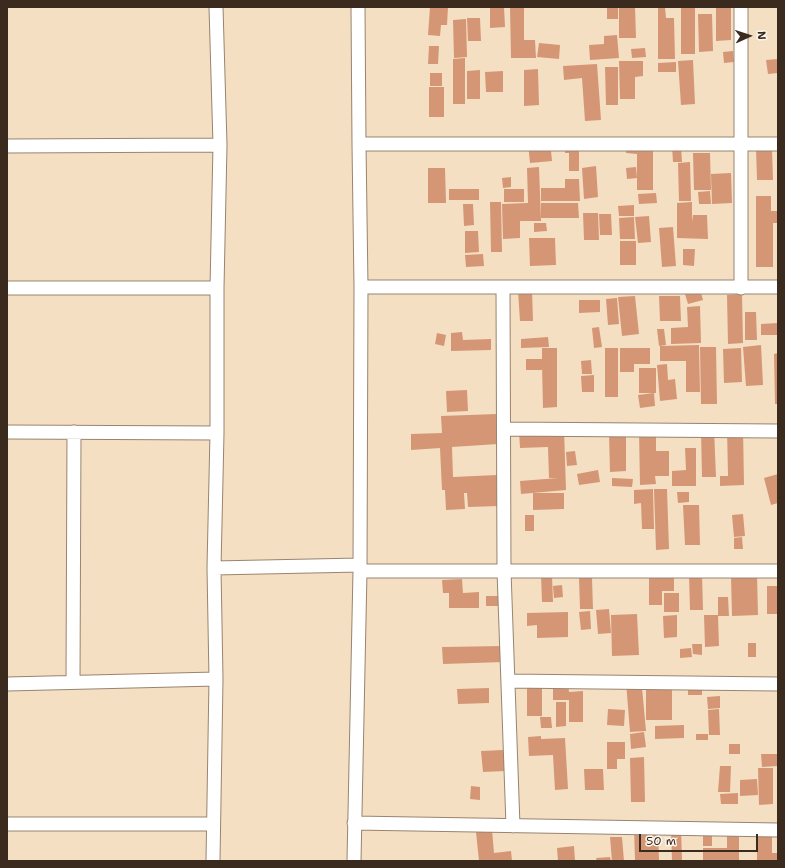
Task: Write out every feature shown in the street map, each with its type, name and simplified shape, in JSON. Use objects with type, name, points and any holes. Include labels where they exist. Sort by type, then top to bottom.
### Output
[{"type":"street","points":[[213,861],[216,679],[214,568],[220,145],[216,7]]},
{"type":"street","points":[[354,861],[360,568],[361,287],[358,7]]},
{"type":"street","points":[[741,7],[741,288]]},
{"type":"street","points":[[359,144],[778,144]]},
{"type":"street","points":[[7,146],[220,145]]},
{"type":"street","points":[[361,287],[778,287]]},
{"type":"street","points":[[504,287],[504,571],[513,826]]},
{"type":"street","points":[[7,288],[217,288]]},
{"type":"street","points":[[504,430],[778,431]]},
{"type":"street","points":[[7,432],[217,433]]},
{"type":"street","points":[[73,682],[74,432]]},
{"type":"street","points":[[214,568],[360,568],[504,571],[778,571]]},
{"type":"street","points":[[7,684],[216,679]]},
{"type":"street","points":[[508,681],[778,684]]},
{"type":"street","points":[[354,823],[778,830]]},
{"type":"street","points":[[7,824],[213,824]]},
{"type":"building","points":[[430,7],[448,7],[447,25],[441,25],[440,36],[428,35]]},
{"type":"building","points":[[490,7],[504,7],[505,27],[490,28]]},
{"type":"building","points":[[510,7],[524,7],[524,40],[535,40],[536,58],[511,58]]},
{"type":"building","points":[[607,7],[618,7],[618,19],[607,19]]},
{"type":"building","points":[[619,7],[635,7],[636,38],[619,38]]},
{"type":"building","points":[[658,7],[665,7],[666,18],[674,18],[675,59],[658,59]]},
{"type":"building","points":[[681,7],[695,7],[695,54],[681,54]]},
{"type":"building","points":[[716,7],[731,7],[731,40],[716,41]]},
{"type":"building","points":[[698,14],[712,14],[713,51],[699,52]]},
{"type":"building","points":[[467,18],[480,18],[481,41],[468,41]]},
{"type":"building","points":[[466,19],[467,57],[454,58],[453,20]]},
{"type":"building","points":[[617,35],[619,58],[590,60],[589,45],[604,44],[604,36]]},
{"type":"building","points":[[539,43],[560,45],[559,59],[537,57]]},
{"type":"building","points":[[429,46],[439,46],[438,64],[428,64]]},
{"type":"building","points":[[645,48],[646,57],[632,58],[631,49]]},
{"type":"building","points":[[733,51],[734,62],[724,63],[723,52]]},
{"type":"building","points":[[465,58],[465,104],[453,104],[453,59]]},
{"type":"building","points":[[778,59],[778,73],[768,74],[766,60]]},
{"type":"building","points":[[693,60],[695,104],[681,105],[678,61]]},
{"type":"building","points":[[619,61],[643,61],[643,76],[635,77],[635,99],[620,99]]},
{"type":"building","points":[[676,62],[676,72],[658,72],[658,63]]},
{"type":"building","points":[[597,64],[601,120],[585,121],[582,78],[564,80],[563,66]]},
{"type":"building","points":[[605,67],[618,67],[618,105],[606,105]]},
{"type":"building","points":[[538,69],[539,105],[524,106],[524,70]]},
{"type":"building","points":[[480,70],[480,99],[467,99],[467,71]]},
{"type":"building","points":[[503,71],[503,92],[486,92],[485,72]]},
{"type":"building","points":[[430,73],[442,73],[442,86],[430,86]]},
{"type":"building","points":[[429,87],[444,87],[444,117],[429,117]]},
{"type":"building","points":[[550,141],[552,161],[530,163],[528,143]]},
{"type":"building","points":[[627,142],[638,143],[637,154],[626,153]]},
{"type":"building","points":[[579,144],[579,171],[569,171],[569,153],[565,153],[565,145]]},
{"type":"building","points":[[681,146],[682,162],[673,162],[672,147]]},
{"type":"building","points":[[756,149],[772,149],[773,180],[757,180]]},
{"type":"building","points":[[637,150],[653,150],[653,190],[637,190]]},
{"type":"building","points":[[693,153],[710,153],[711,190],[694,190]]},
{"type":"building","points":[[690,162],[691,201],[679,201],[678,163]]},
{"type":"building","points":[[596,166],[598,197],[584,199],[582,168]]},
{"type":"building","points":[[539,167],[541,221],[520,221],[520,238],[503,239],[502,204],[528,203],[527,168]]},
{"type":"building","points":[[636,167],[637,178],[627,179],[626,168]]},
{"type":"building","points":[[428,168],[445,168],[446,203],[428,203]]},
{"type":"building","points":[[731,173],[732,203],[712,204],[711,174]]},
{"type":"building","points":[[511,177],[511,187],[503,188],[502,178]]},
{"type":"building","points":[[565,179],[579,179],[580,201],[541,201],[541,188],[565,188]]},
{"type":"building","points":[[449,189],[479,189],[479,200],[449,200]]},
{"type":"building","points":[[504,189],[524,189],[524,202],[504,202]]},
{"type":"building","points":[[710,191],[711,204],[699,204],[698,192]]},
{"type":"building","points":[[656,193],[657,203],[639,204],[638,194]]},
{"type":"building","points":[[756,196],[771,196],[771,211],[778,211],[778,223],[773,223],[773,267],[756,267]]},
{"type":"building","points":[[490,202],[501,202],[502,252],[491,252]]},
{"type":"building","points":[[692,202],[692,222],[693,215],[707,215],[708,239],[677,238],[677,203]]},
{"type":"building","points":[[541,203],[578,203],[579,218],[541,218]]},
{"type":"building","points":[[463,204],[473,204],[474,225],[464,226]]},
{"type":"building","points":[[634,205],[634,216],[619,216],[618,206]]},
{"type":"building","points":[[583,213],[598,213],[599,240],[584,240]]},
{"type":"building","points":[[599,214],[611,214],[612,235],[600,235]]},
{"type":"building","points":[[649,216],[651,242],[638,243],[635,217]]},
{"type":"building","points":[[634,217],[635,239],[620,239],[619,218]]},
{"type":"building","points":[[534,223],[546,223],[547,231],[534,232]]},
{"type":"building","points":[[673,227],[676,266],[662,267],[659,228]]},
{"type":"building","points":[[465,231],[478,231],[479,252],[465,253]]},
{"type":"building","points":[[529,238],[555,238],[556,265],[530,266]]},
{"type":"building","points":[[620,241],[636,241],[636,265],[620,265]]},
{"type":"building","points":[[683,249],[695,249],[694,266],[683,265]]},
{"type":"building","points":[[483,254],[484,266],[466,267],[465,255]]},
{"type":"building","points":[[700,289],[703,300],[688,304],[685,294]]},
{"type":"building","points":[[532,290],[533,321],[520,321],[518,291]]},
{"type":"building","points":[[742,294],[743,343],[728,344],[727,295]]},
{"type":"building","points":[[635,296],[639,334],[622,336],[618,297]]},
{"type":"building","points":[[659,296],[680,296],[681,321],[660,321]]},
{"type":"building","points":[[617,298],[619,324],[608,325],[606,299]]},
{"type":"building","points":[[579,300],[600,300],[600,312],[579,313]]},
{"type":"building","points":[[700,306],[701,343],[671,344],[671,328],[688,327],[687,307]]},
{"type":"building","points":[[745,312],[756,312],[757,340],[745,340]]},
{"type":"building","points":[[778,323],[778,335],[761,335],[761,324]]},
{"type":"building","points":[[599,327],[602,347],[594,348],[592,328]]},
{"type":"building","points":[[657,329],[664,329],[666,345],[659,346]]},
{"type":"building","points":[[462,332],[463,340],[491,339],[491,350],[451,351],[451,333]]},
{"type":"building","points":[[437,333],[446,335],[444,346],[435,344]]},
{"type":"building","points":[[548,337],[549,347],[521,348],[521,339]]},
{"type":"building","points":[[699,345],[700,392],[686,392],[686,361],[660,361],[660,346]]},
{"type":"building","points":[[761,345],[763,385],[746,386],[743,347]]},
{"type":"building","points":[[700,347],[716,347],[717,404],[701,404]]},
{"type":"building","points":[[542,348],[557,348],[557,407],[543,408],[542,365],[542,370],[526,370],[526,359],[542,359]]},
{"type":"building","points":[[605,348],[618,348],[618,397],[605,397]]},
{"type":"building","points":[[620,348],[650,348],[650,364],[634,364],[634,372],[620,372]]},
{"type":"building","points":[[741,348],[742,382],[724,383],[723,349]]},
{"type":"building","points":[[778,353],[778,404],[775,404],[774,354]]},
{"type":"building","points":[[591,360],[592,374],[582,374],[581,361]]},
{"type":"building","points":[[667,364],[668,380],[675,379],[677,399],[660,401],[657,365]]},
{"type":"building","points":[[639,368],[656,368],[656,393],[639,393]]},
{"type":"building","points":[[594,375],[594,392],[582,392],[581,376]]},
{"type":"building","points":[[467,390],[468,411],[447,412],[446,391]]},
{"type":"building","points":[[654,393],[655,406],[640,408],[638,395]]},
{"type":"building","points":[[497,414],[498,444],[452,447],[453,477],[497,475],[499,506],[468,507],[467,493],[464,493],[465,509],[446,510],[445,490],[442,490],[440,448],[411,450],[411,434],[442,433],[441,416]]},
{"type":"building","points":[[727,428],[743,428],[744,485],[720,486],[720,476],[728,476]]},
{"type":"building","points":[[564,429],[566,490],[521,494],[520,481],[558,478],[549,478],[548,447],[520,448],[519,431]]},
{"type":"building","points":[[714,429],[716,477],[702,477],[701,430]]},
{"type":"building","points":[[639,431],[656,431],[656,451],[669,451],[669,476],[655,476],[656,484],[640,485]]},
{"type":"building","points":[[609,433],[626,433],[626,471],[610,472]]},
{"type":"building","points":[[685,448],[696,448],[696,486],[672,486],[672,471],[686,470]]},
{"type":"building","points":[[575,451],[577,465],[567,466],[566,452]]},
{"type":"building","points":[[598,470],[600,482],[579,485],[577,474]]},
{"type":"building","points":[[778,474],[778,503],[771,505],[764,478]]},
{"type":"building","points":[[612,478],[633,479],[632,487],[612,486]]},
{"type":"building","points":[[653,489],[654,529],[642,529],[641,503],[634,504],[634,490]]},
{"type":"building","points":[[654,489],[667,489],[669,549],[656,550]]},
{"type":"building","points":[[677,492],[689,492],[689,502],[678,503]]},
{"type":"building","points":[[533,493],[564,493],[564,509],[533,510]]},
{"type":"building","points":[[683,505],[699,505],[700,545],[685,545]]},
{"type":"building","points":[[743,514],[745,536],[734,537],[732,515]]},
{"type":"building","points":[[525,515],[534,515],[534,531],[525,531]]},
{"type":"building","points":[[742,537],[743,549],[734,549],[734,538]]},
{"type":"building","points":[[689,574],[702,574],[703,610],[690,610]]},
{"type":"building","points":[[541,575],[552,575],[553,602],[542,602]]},
{"type":"building","points":[[757,575],[758,615],[732,616],[731,576]]},
{"type":"building","points":[[649,576],[674,576],[674,591],[662,591],[662,605],[649,605]]},
{"type":"building","points":[[579,578],[592,578],[593,609],[580,609]]},
{"type":"building","points":[[462,579],[463,593],[479,592],[479,608],[449,608],[449,593],[443,593],[442,580]]},
{"type":"building","points":[[562,585],[563,597],[554,598],[553,586]]},
{"type":"building","points":[[767,586],[778,586],[778,614],[767,614]]},
{"type":"building","points":[[664,593],[679,593],[679,612],[664,612]]},
{"type":"building","points":[[486,596],[501,596],[501,606],[486,606]]},
{"type":"building","points":[[718,597],[728,597],[729,616],[718,616]]},
{"type":"building","points":[[609,609],[611,633],[598,634],[596,610]]},
{"type":"building","points":[[590,611],[591,629],[581,630],[579,612]]},
{"type":"building","points":[[568,612],[568,637],[537,638],[537,625],[527,626],[527,613]]},
{"type":"building","points":[[637,614],[639,655],[612,656],[611,615]]},
{"type":"building","points":[[677,615],[677,637],[664,638],[663,616]]},
{"type":"building","points":[[704,615],[718,615],[719,646],[705,647]]},
{"type":"building","points":[[748,643],[756,643],[756,657],[748,657]]},
{"type":"building","points":[[692,644],[702,644],[702,655],[693,654]]},
{"type":"building","points":[[504,646],[504,662],[443,664],[442,647]]},
{"type":"building","points":[[691,648],[692,657],[680,658],[680,649]]},
{"type":"building","points":[[568,678],[569,692],[583,691],[583,722],[569,722],[569,700],[553,700],[553,679]]},
{"type":"building","points":[[542,679],[542,716],[527,716],[527,680]]},
{"type":"building","points":[[626,682],[642,688],[646,731],[630,732]]},
{"type":"building","points":[[688,682],[702,683],[702,695],[688,695]]},
{"type":"building","points":[[489,688],[489,703],[458,704],[457,689]]},
{"type":"building","points":[[646,689],[672,689],[672,720],[646,720]]},
{"type":"building","points":[[720,696],[720,708],[708,709],[707,697]]},
{"type":"building","points":[[556,702],[566,702],[566,726],[556,727]]},
{"type":"building","points":[[608,709],[625,710],[624,726],[607,725]]},
{"type":"building","points":[[719,709],[720,735],[709,735],[708,710]]},
{"type":"building","points":[[540,717],[551,717],[552,728],[541,728]]},
{"type":"building","points":[[684,725],[684,738],[655,739],[655,726]]},
{"type":"building","points":[[644,732],[646,747],[631,749],[630,734]]},
{"type":"building","points":[[696,734],[708,734],[708,740],[696,740]]},
{"type":"building","points":[[541,736],[541,739],[565,738],[568,789],[555,790],[553,755],[529,756],[528,737]]},
{"type":"building","points":[[607,742],[625,742],[625,759],[617,759],[617,769],[607,769]]},
{"type":"building","points":[[729,744],[740,744],[740,754],[729,754]]},
{"type":"building","points":[[503,750],[505,771],[483,772],[481,751]]},
{"type":"building","points":[[761,754],[778,754],[778,766],[762,767]]},
{"type":"building","points":[[644,757],[645,802],[631,802],[630,758]]},
{"type":"building","points":[[720,766],[731,766],[730,792],[718,792]]},
{"type":"building","points":[[758,768],[773,768],[773,804],[759,805]]},
{"type":"building","points":[[584,769],[603,769],[604,790],[585,790]]},
{"type":"building","points":[[757,779],[758,795],[740,796],[740,780]]},
{"type":"building","points":[[471,786],[480,787],[480,800],[470,799]]},
{"type":"building","points":[[738,793],[738,804],[721,804],[720,794]]},
{"type":"building","points":[[727,825],[739,825],[739,861],[703,861],[703,848],[727,848]]},
{"type":"building","points":[[634,827],[658,827],[659,861],[635,861]]},
{"type":"building","points":[[681,827],[682,861],[672,861],[671,828]]},
{"type":"building","points":[[703,828],[712,828],[712,846],[703,846]]},
{"type":"building","points":[[492,830],[494,853],[511,851],[512,861],[479,861],[476,832]]},
{"type":"building","points":[[757,835],[772,835],[772,853],[778,853],[778,861],[757,861]]},
{"type":"building","points":[[610,837],[622,837],[624,861],[612,861]]},
{"type":"building","points":[[574,846],[575,861],[558,861],[557,848]]},
{"type":"building","points":[[610,857],[611,861],[597,861],[596,858]]}]
